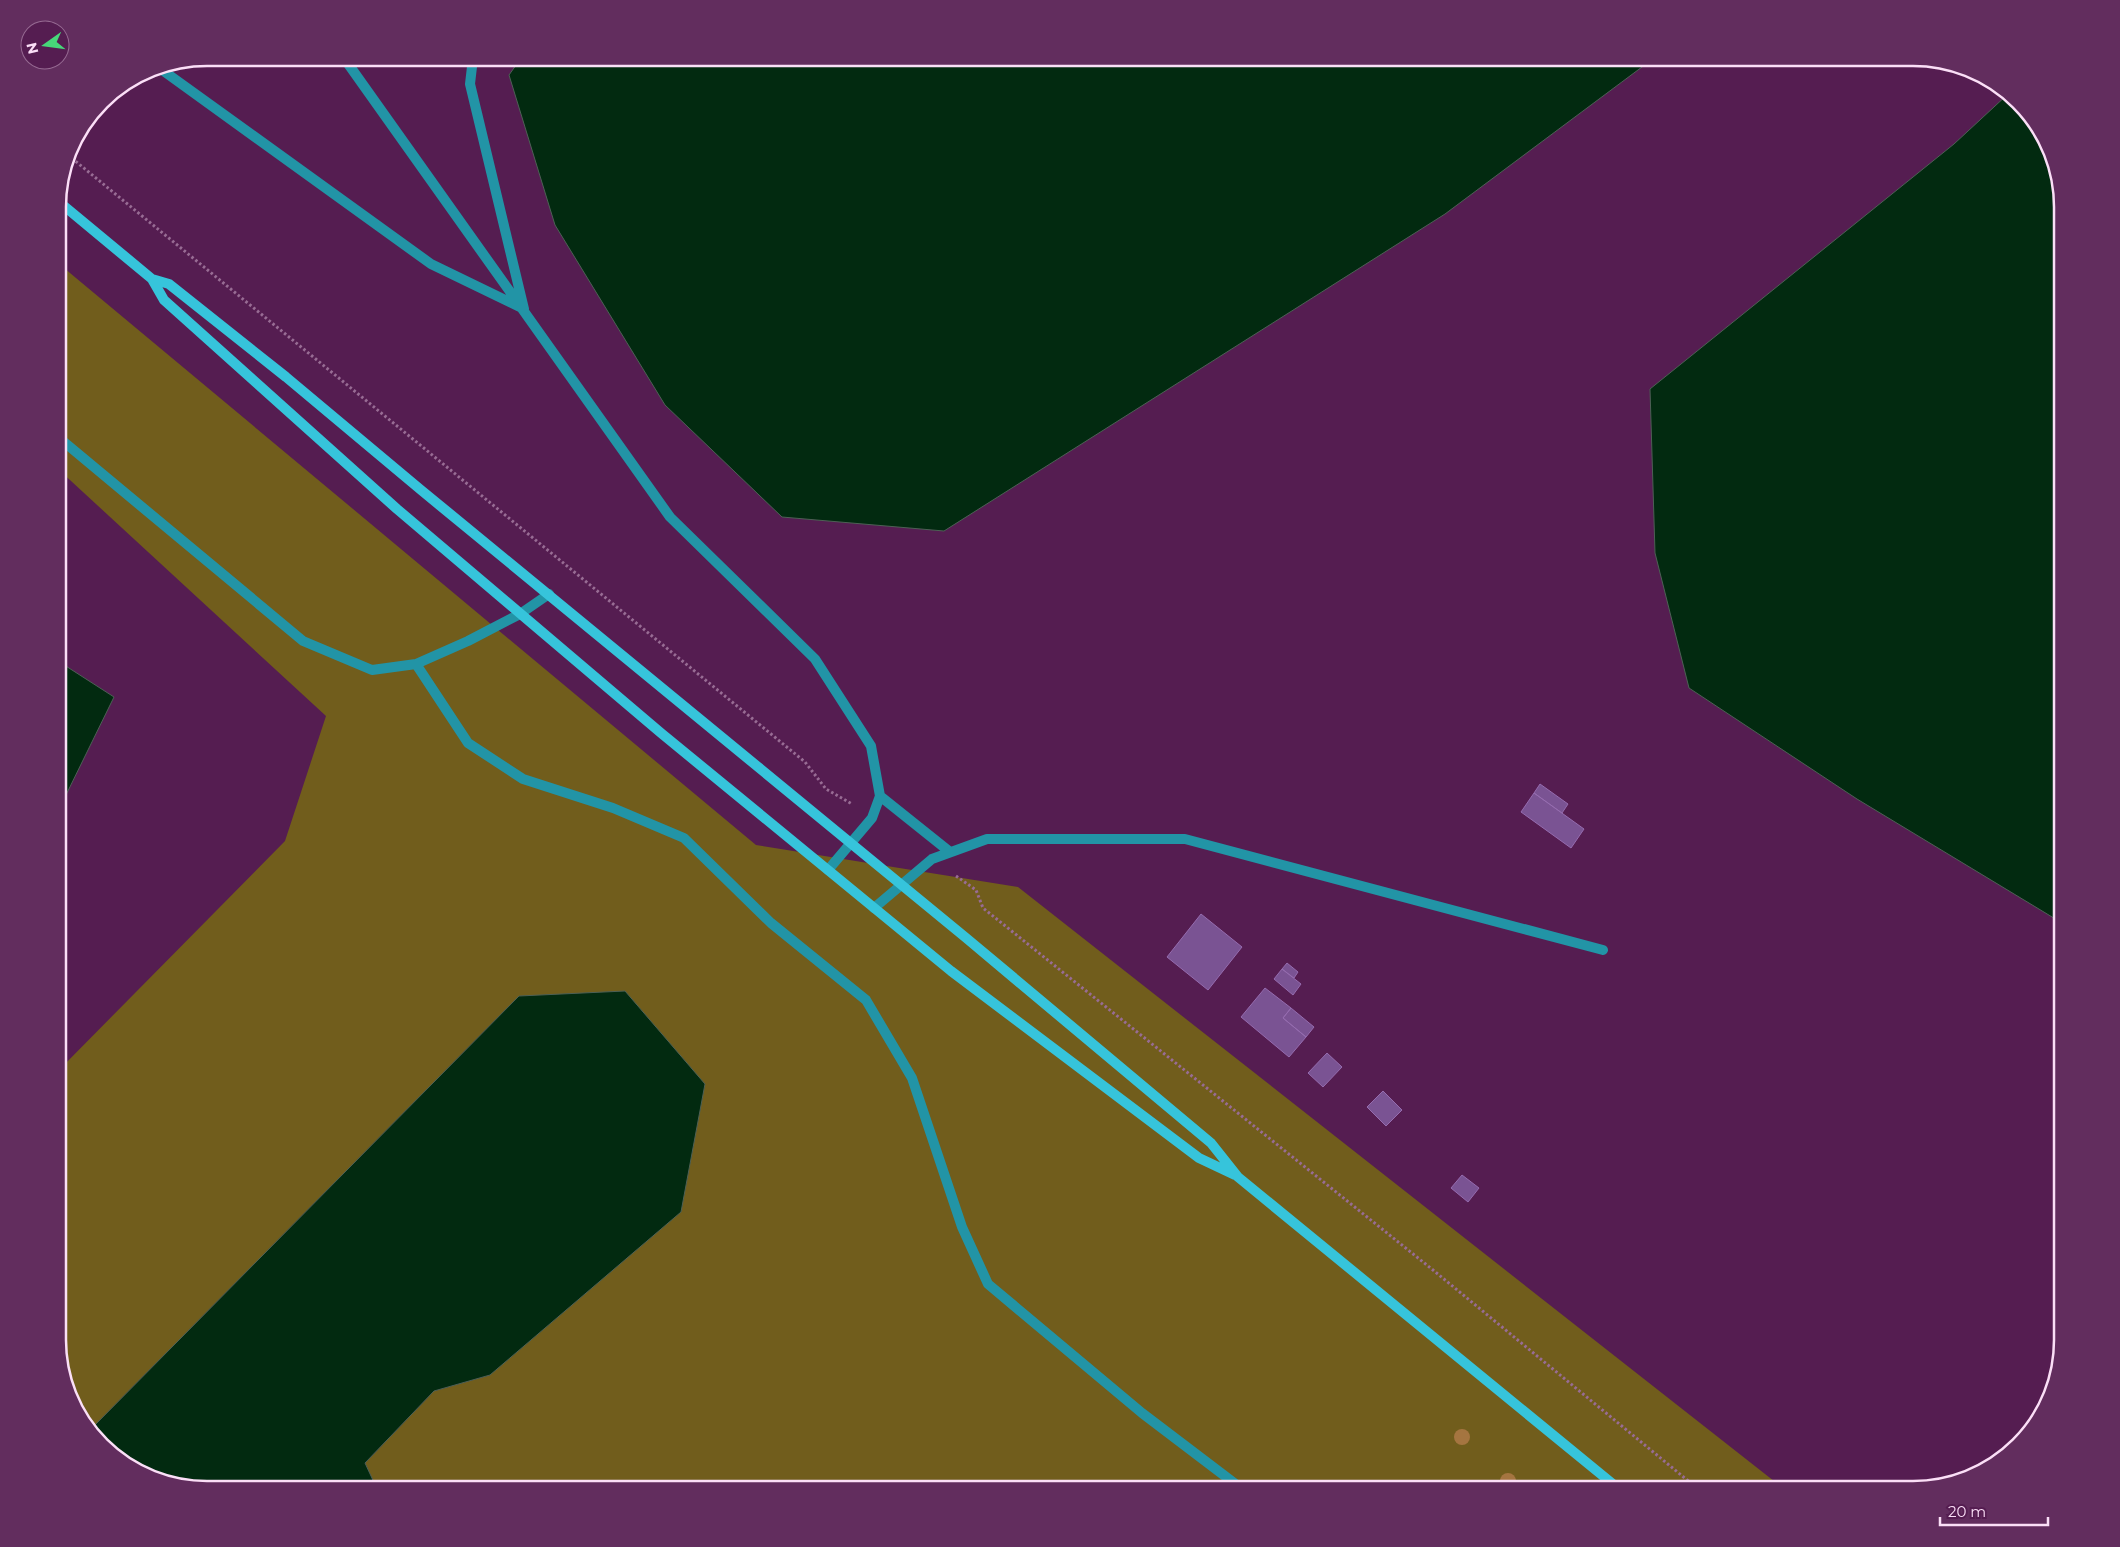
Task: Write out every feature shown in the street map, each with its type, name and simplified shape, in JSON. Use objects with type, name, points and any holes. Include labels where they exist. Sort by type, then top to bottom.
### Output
[{"type":"main road","points":[[67,208],[152,279],[164,300],[170,306],[389,502],[661,733],[951,971],[1199,1158],[1238,1177]]},
{"type":"main road","points":[[152,279],[169,284],[257,353],[853,844],[1211,1143],[1238,1177],[1609,1481]]},
{"type":"lane","points":[[350,67],[670,517],[815,659],[871,746],[880,796],[872,818],[853,844],[828,870]]},
{"type":"lane","points":[[472,67],[470,84],[524,309]]},
{"type":"lane","points":[[166,73],[431,264],[524,309]]},
{"type":"lane","points":[[67,444],[303,641],[372,670],[416,664],[468,641],[520,614],[549,594]]},
{"type":"lane","points":[[416,664],[468,743],[523,779],[613,808],[684,838],[771,923],[866,1000],[912,1078],[962,1227],[988,1284],[1142,1413],[1230,1481]]},
{"type":"lane","points":[[880,796],[950,852]]},
{"type":"lane","points":[[874,908],[932,859],[987,839],[1185,839],[1603,950]]},
{"type":"shaded area","points":[[1643,66],[1445,214],[944,531],[782,517],[665,405],[555,225],[509,75],[515,67]]},
{"type":"shaded area","points":[[2003,99],[2019,114],[2039,145],[2049,171],[2053,189],[2054,918],[1857,799],[1689,688],[1655,553],[1650,389],[1954,144]]},
{"type":"shaded area","points":[[67,271],[756,845],[1018,887],[1774,1481],[373,1481],[365,1463],[434,1391],[490,1375],[519,996],[95,1425],[77,1393],[71,1376],[67,1349],[67,1062],[285,841],[326,716],[67,477]]},
{"type":"shaded area","points":[[67,667],[114,697],[67,793]]},
{"type":"shaded area","points":[[625,991],[705,1084],[681,1212],[490,1375],[434,1391],[365,1463],[373,1481],[189,1480],[162,1473],[145,1466],[114,1446],[95,1425],[519,996]]},
{"type":"building","points":[[1540,784],[1568,804],[1562,813],[1534,793]]},
{"type":"building","points":[[1534,793],[1584,829],[1571,848],[1521,812]]},
{"type":"building","points":[[1201,914],[1242,947],[1208,990],[1167,957]]},
{"type":"building","points":[[1287,963],[1298,972],[1294,978],[1282,969]]},
{"type":"building","points":[[1282,969],[1301,984],[1293,995],[1274,979]]},
{"type":"building","points":[[1265,988],[1291,1008],[1283,1018],[1306,1037],[1289,1057],[1241,1017]]},
{"type":"building","points":[[1291,1008],[1314,1027],[1306,1037],[1283,1018]]},
{"type":"building","points":[[1327,1053],[1342,1067],[1323,1087],[1308,1073]]},
{"type":"building","points":[[1383,1091],[1402,1110],[1386,1126],[1367,1107]]},
{"type":"building","points":[[1462,1175],[1479,1188],[1468,1202],[1451,1188]]}]
